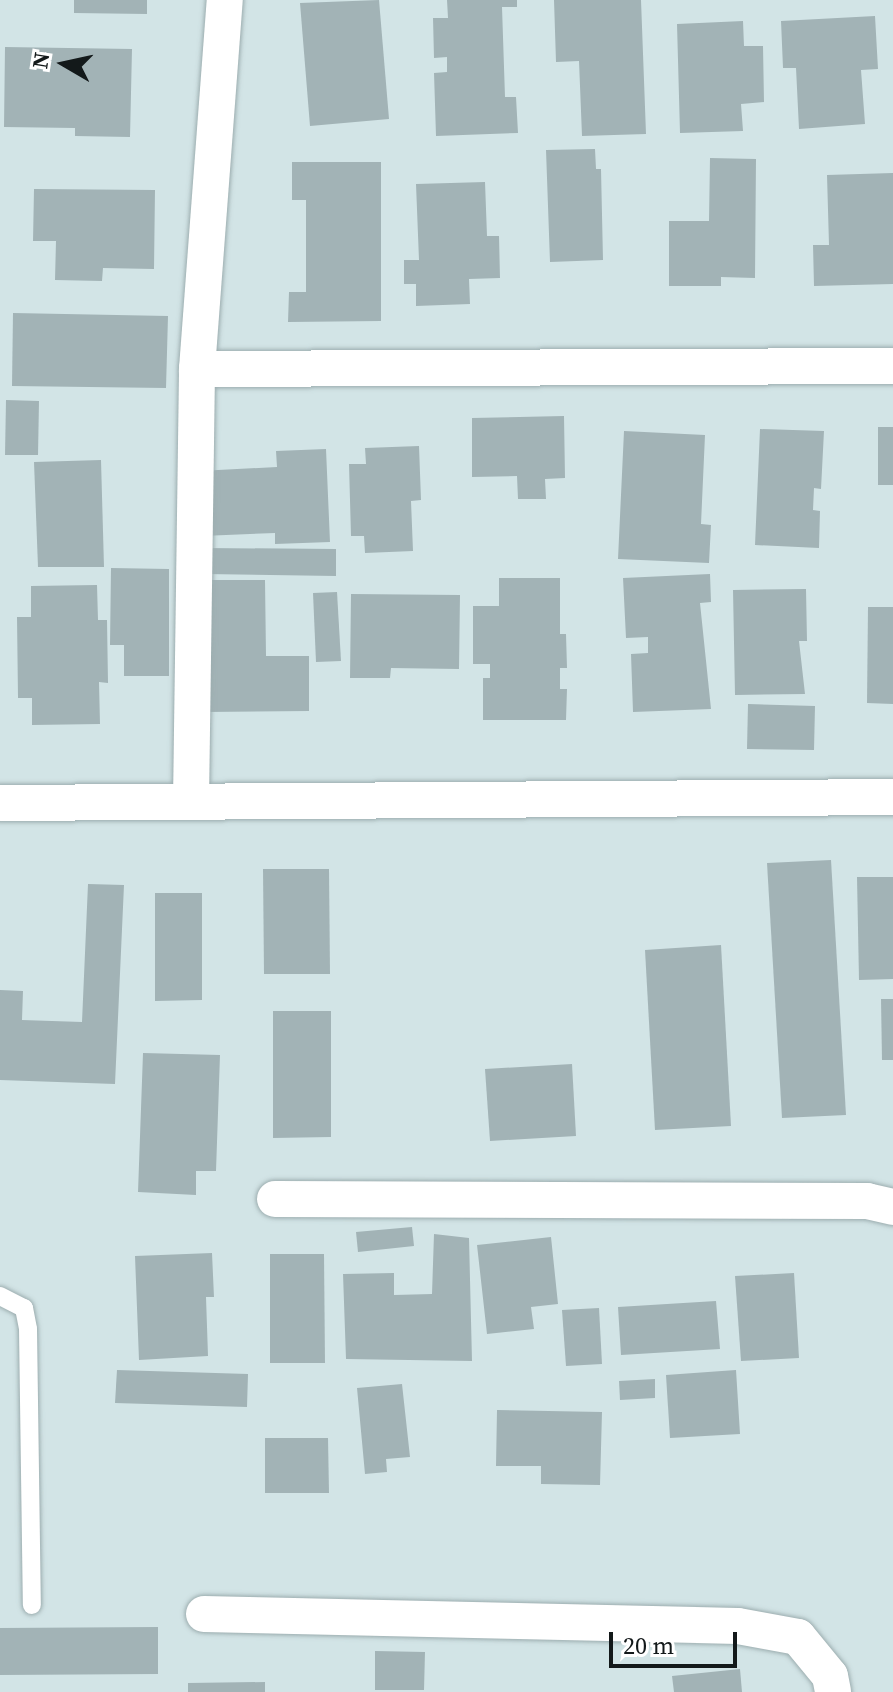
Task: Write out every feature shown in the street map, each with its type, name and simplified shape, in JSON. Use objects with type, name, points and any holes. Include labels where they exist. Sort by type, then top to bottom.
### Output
[{"type":"street","points":[[191,801],[197,369],[225,0]]},
{"type":"street","points":[[197,369],[893,366]]},
{"type":"street","points":[[0,803],[893,797]]},
{"type":"street","points":[[275,1199],[867,1201],[893,1207]]},
{"type":"street","points":[[204,1614],[738,1626],[798,1637],[830,1676],[833,1692]]},
{"type":"lane","points":[[0,1296],[24,1308],[28,1329],[32,1605]]},
{"type":"building","points":[[74,0],[147,0],[147,14],[74,13]]},
{"type":"building","points":[[379,0],[389,119],[310,126],[300,3]]},
{"type":"building","points":[[447,0],[517,0],[517,7],[502,7],[505,97],[516,97],[518,133],[436,136],[434,73],[447,72],[447,57],[434,58],[433,18],[448,18]]},
{"type":"building","points":[[554,0],[641,0],[646,134],[582,136],[579,61],[556,62]]},
{"type":"building","points":[[875,16],[878,69],[861,70],[865,124],[799,129],[796,68],[783,68],[781,21]]},
{"type":"building","points":[[743,21],[744,46],[763,46],[764,102],[741,104],[743,131],[680,133],[677,24]]},
{"type":"building","points":[[5,47],[132,49],[130,137],[75,136],[75,128],[4,127]]},
{"type":"building","points":[[595,149],[596,169],[601,169],[603,260],[550,262],[546,150]]},
{"type":"building","points":[[710,158],[756,159],[755,278],[721,277],[721,286],[669,286],[669,221],[709,221]]},
{"type":"building","points":[[292,162],[381,162],[381,321],[288,322],[289,292],[306,292],[306,200],[292,200]]},
{"type":"building","points":[[893,173],[893,284],[814,286],[813,245],[829,245],[827,175]]},
{"type":"building","points":[[485,182],[487,236],[499,236],[500,278],[469,279],[470,304],[416,306],[416,284],[404,284],[404,260],[419,260],[416,184]]},
{"type":"building","points":[[34,189],[155,190],[154,269],[103,268],[102,281],[55,280],[56,241],[33,241]]},
{"type":"building","points":[[13,313],[168,316],[166,388],[12,386]]},
{"type":"building","points":[[6,400],[39,401],[38,455],[5,455]]},
{"type":"building","points":[[564,416],[565,478],[545,479],[546,499],[518,499],[517,476],[472,477],[472,418]]},
{"type":"building","points":[[878,427],[893,427],[893,485],[878,485]]},
{"type":"building","points":[[760,429],[824,431],[821,489],[814,488],[813,510],[820,511],[819,548],[755,545]]},
{"type":"building","points":[[624,431],[705,435],[701,524],[711,525],[709,563],[618,559]]},
{"type":"building","points":[[419,446],[421,500],[411,501],[413,551],[365,553],[364,536],[351,536],[349,464],[366,464],[365,448]]},
{"type":"building","points":[[326,449],[330,542],[275,544],[275,533],[202,536],[199,471],[277,467],[276,451]]},
{"type":"building","points":[[101,460],[104,567],[38,567],[34,462]]},
{"type":"building","points":[[205,548],[336,549],[336,576],[205,574]]},
{"type":"building","points":[[111,568],[169,569],[169,676],[124,676],[124,645],[110,645]]},
{"type":"building","points":[[710,574],[711,602],[700,603],[711,709],[633,712],[631,654],[648,653],[648,637],[626,638],[623,578]]},
{"type":"building","points":[[499,578],[560,578],[560,634],[566,634],[567,668],[560,668],[560,689],[567,689],[566,720],[483,720],[483,678],[490,678],[490,664],[473,664],[473,606],[499,606]]},
{"type":"building","points":[[205,580],[265,580],[266,656],[309,656],[309,711],[205,712]]},
{"type":"building","points":[[97,585],[98,620],[107,620],[108,683],[99,682],[100,724],[32,725],[32,698],[18,698],[17,617],[31,617],[31,586]]},
{"type":"building","points":[[806,589],[807,641],[799,641],[805,694],[735,695],[733,590]]},
{"type":"building","points":[[337,592],[341,661],[316,662],[313,593]]},
{"type":"building","points":[[351,594],[460,595],[459,669],[391,668],[390,678],[350,678]]},
{"type":"building","points":[[868,607],[893,607],[893,704],[867,703]]},
{"type":"building","points":[[748,704],[815,706],[814,750],[747,749]]},
{"type":"building","points":[[831,860],[846,1115],[782,1118],[767,863]]},
{"type":"building","points":[[263,869],[329,869],[330,974],[264,974]]},
{"type":"building","points":[[857,877],[893,877],[893,979],[859,980]]},
{"type":"building","points":[[88,884],[124,885],[115,1084],[0,1080],[0,990],[23,991],[22,1020],[82,1022]]},
{"type":"building","points":[[155,893],[202,893],[202,1000],[155,1001]]},
{"type":"building","points":[[721,945],[731,1126],[655,1130],[645,950]]},
{"type":"building","points":[[881,999],[893,999],[893,1060],[882,1060]]},
{"type":"building","points":[[273,1011],[331,1011],[331,1137],[273,1138]]},
{"type":"building","points":[[143,1053],[220,1055],[216,1171],[196,1171],[196,1195],[138,1192]]},
{"type":"building","points":[[572,1064],[576,1136],[490,1141],[485,1069]]},
{"type":"building","points":[[412,1227],[414,1246],[358,1252],[356,1232]]},
{"type":"building","points":[[434,1234],[469,1238],[472,1361],[346,1359],[343,1274],[394,1273],[394,1295],[432,1294]]},
{"type":"building","points":[[551,1237],[558,1304],[531,1307],[534,1329],[487,1334],[477,1245]]},
{"type":"building","points":[[212,1253],[214,1297],[206,1297],[208,1356],[139,1360],[135,1256]]},
{"type":"building","points":[[270,1254],[324,1254],[325,1363],[270,1363]]},
{"type":"building","points":[[794,1273],[799,1358],[741,1361],[735,1276]]},
{"type":"building","points":[[716,1301],[720,1349],[621,1355],[618,1307]]},
{"type":"building","points":[[599,1308],[602,1364],[566,1366],[562,1310]]},
{"type":"building","points":[[117,1370],[248,1374],[247,1407],[115,1403]]},
{"type":"building","points":[[736,1370],[740,1434],[670,1438],[666,1375]]},
{"type":"building","points":[[655,1379],[655,1398],[620,1400],[619,1381]]},
{"type":"building","points":[[402,1384],[410,1457],[386,1459],[387,1472],[365,1474],[357,1388]]},
{"type":"building","points":[[497,1410],[602,1412],[600,1485],[541,1484],[541,1466],[496,1466]]},
{"type":"building","points":[[265,1438],[328,1438],[329,1493],[265,1493]]},
{"type":"building","points":[[158,1627],[158,1674],[0,1675],[0,1628]]},
{"type":"building","points":[[375,1651],[425,1652],[424,1690],[375,1690]]},
{"type":"building","points":[[740,1669],[742,1692],[674,1692],[672,1676]]},
{"type":"building","points":[[265,1682],[265,1692],[188,1692],[188,1683]]}]
